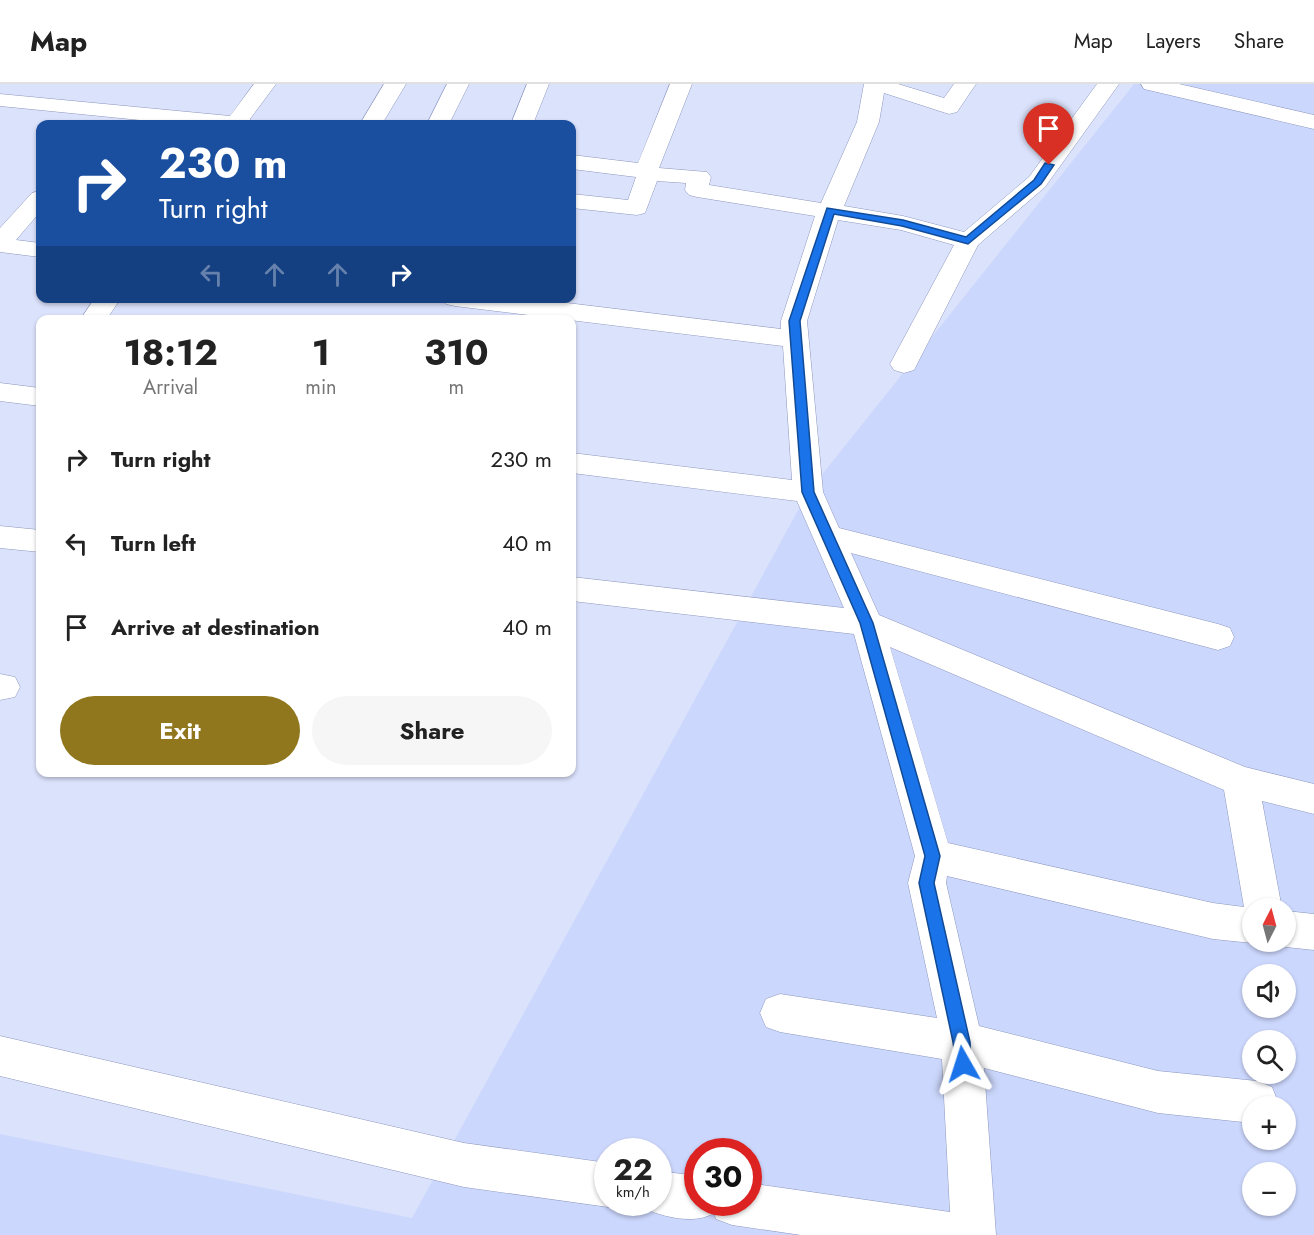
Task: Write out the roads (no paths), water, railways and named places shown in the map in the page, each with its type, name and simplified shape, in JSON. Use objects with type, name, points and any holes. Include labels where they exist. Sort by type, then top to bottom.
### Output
[{"type":"street","points":[[239,120],[265,84]]},
{"type":"street","points":[[373,120],[395,84]]},
{"type":"street","points":[[440,120],[458,84]]},
{"type":"street","points":[[524,120],[538,84]]},
{"type":"street","points":[[576,201],[637,208],[647,172],[681,84]]},
{"type":"street","points":[[965,84],[949,107],[876,84],[868,122],[830,210],[794,321],[808,492],[867,623],[933,856],[927,883],[962,1042],[974,1235]]},
{"type":"street","points":[[904,364],[968,241],[1037,182],[1108,84]]},
{"type":"street","points":[[1152,84],[1255,100],[1314,122]]},
{"type":"street","points":[[0,99],[118,109],[205,120]]},
{"type":"street","points":[[576,163],[699,177],[697,189],[903,223],[968,241]]},
{"type":"street","points":[[0,244],[36,203]]},
{"type":"street","points":[[0,244],[36,249]]},
{"type":"street","points":[[497,303],[796,339]]},
{"type":"street","points":[[0,392],[36,394]]},
{"type":"street","points":[[576,463],[808,492]]},
{"type":"street","points":[[828,536],[1218,637]]},
{"type":"street","points":[[0,537],[36,541]]},
{"type":"street","points":[[576,588],[867,623],[1240,781],[1314,799]]},
{"type":"street","points":[[1240,781],[1261,898]]},
{"type":"street","points":[[933,856],[1213,921],[1242,924]]},
{"type":"street","points":[[1296,930],[1314,932]]},
{"type":"street","points":[[780,1013],[962,1042],[1158,1092],[1242,1100]]},
{"type":"street","points":[[0,1056],[464,1164],[594,1183]]},
{"type":"street","points":[[762,1207],[954,1235]]}]
